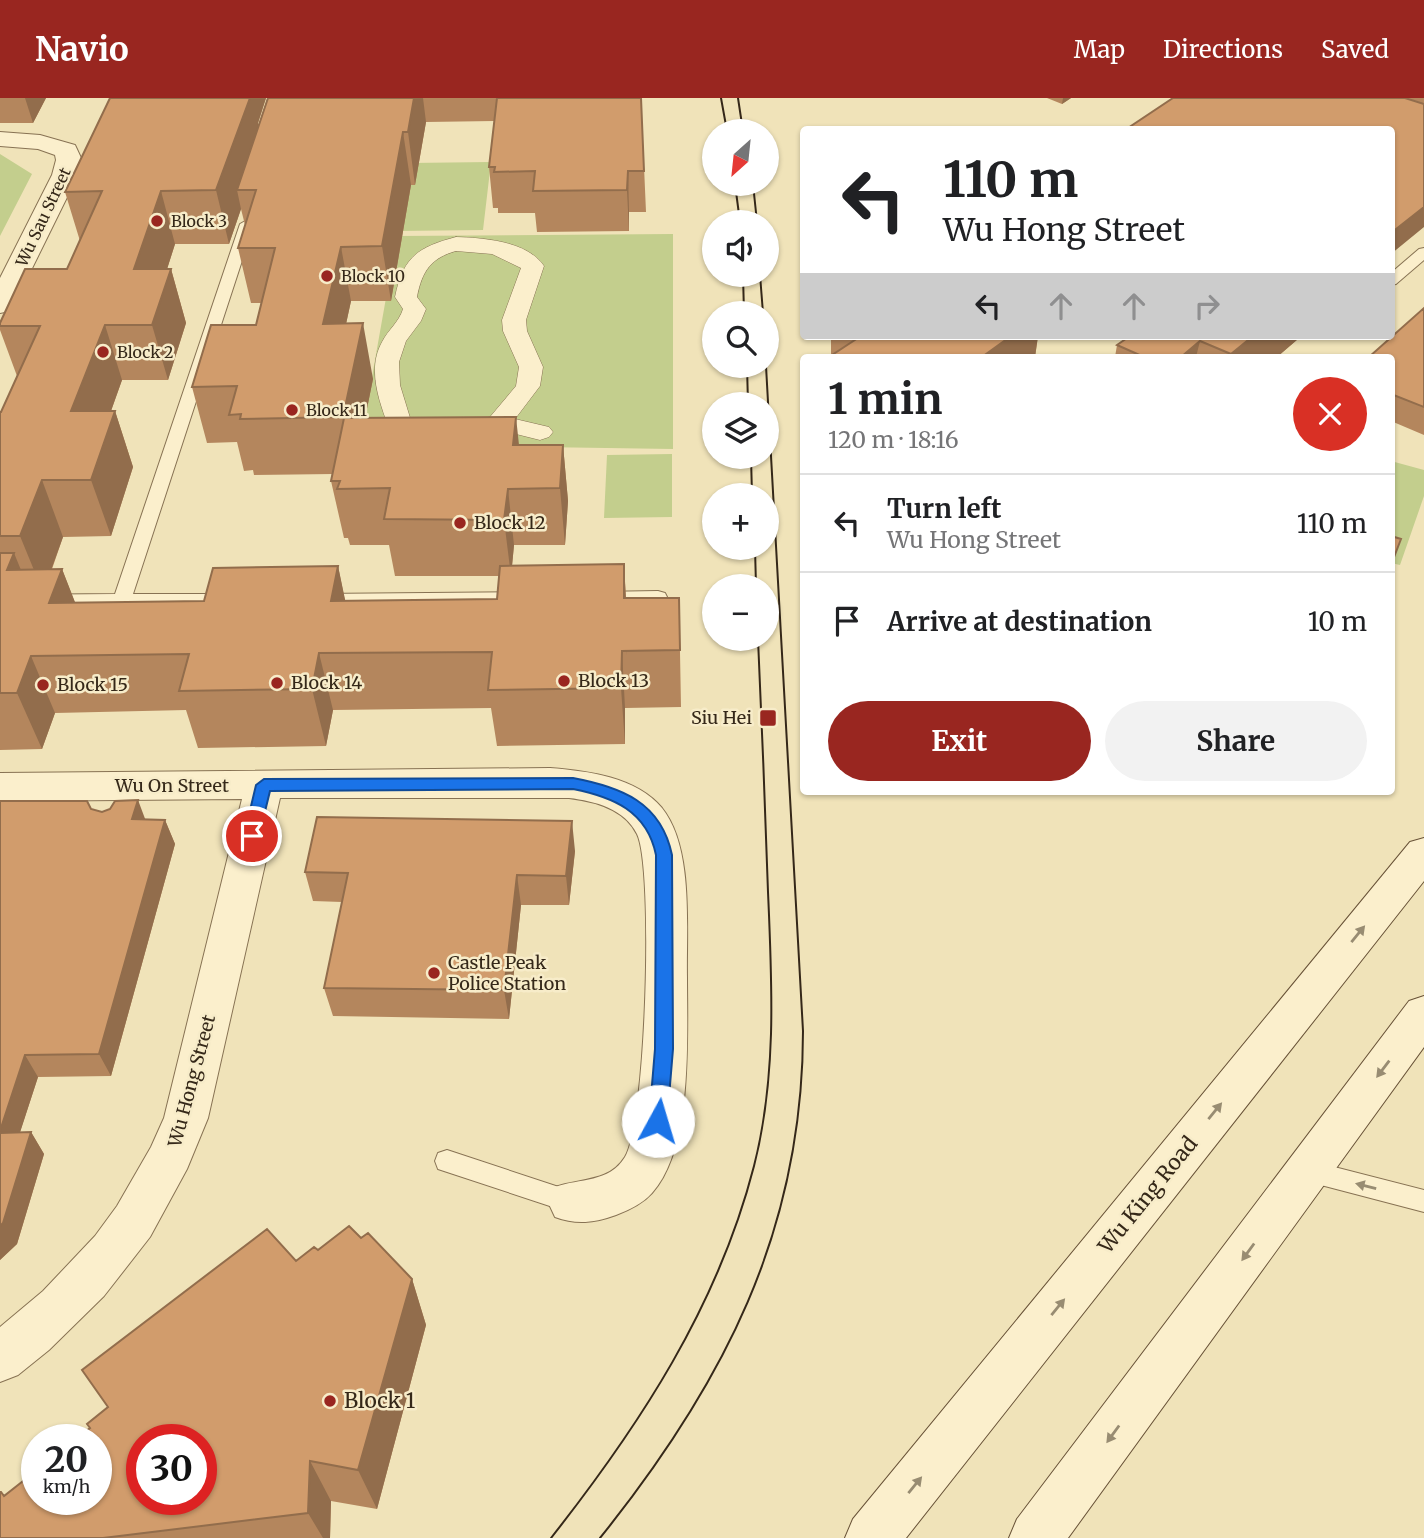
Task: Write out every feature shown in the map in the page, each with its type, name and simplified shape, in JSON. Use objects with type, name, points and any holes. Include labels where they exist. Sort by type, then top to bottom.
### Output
[{"type":"street","name":"Wu Sau Street","points":[[0,139],[54,144],[66,150],[69,160],[65,175],[0,306]]},
{"type":"street","points":[[499,422],[528,386],[531,367],[515,331],[514,320],[533,266],[503,248],[484,244],[456,244],[435,248],[416,263],[406,297],[415,309],[410,325],[393,341],[388,362],[387,384],[401,428],[474,429],[499,422],[540,432]]},
{"type":"street","name":"Wu On Street","points":[[0,787],[120,795],[264,785],[573,783],[604,789],[635,805],[660,837],[664,855],[664,1049],[655,1142],[646,1166],[625,1189],[616,1195],[593,1202],[571,1202]]},
{"type":"street","name":"Wu Hong Street","points":[[0,1357],[61,1308],[94,1274],[133,1226],[172,1156],[186,1118],[264,785]]},
{"type":"street","name":"Wu King Road","points":[[872,1538],[1424,853]]},
{"type":"street","points":[[1036,1538],[1424,1014]]},
{"type":"lane","points":[[122,601],[250,215]]},
{"type":"lane","points":[[1395,278],[1424,253]]},
{"type":"lane","points":[[578,598],[658,597]]},
{"type":"lane","points":[[296,600],[551,598]]},
{"type":"lane","points":[[0,601],[256,600]]},
{"type":"lane","points":[[447,1161],[571,1202]]},
{"type":"lane","points":[[1307,1171],[1424,1201]]},
{"type":"green space","points":[[0,154],[32,174],[0,236]]},
{"type":"green space","points":[[491,162],[483,230],[396,231],[409,163]]},
{"type":"green space","points":[[673,234],[673,449],[540,447],[359,450],[397,236]]},
{"type":"green space","points":[[672,454],[672,517],[604,518],[607,455]]},
{"type":"green space","points":[[1395,462],[1424,470],[1424,496],[1400,565],[1395,564]]},
{"type":"building","points":[[110,98],[250,98],[216,190],[161,191],[134,269],[171,269],[152,325],[105,325],[71,411],[115,411],[91,480],[42,480],[20,536],[0,536],[0,412],[40,326],[0,326],[0,323],[25,269],[67,269],[102,191],[65,192]]},
{"type":"building","points":[[268,98],[414,98],[408,132],[403,132],[382,246],[341,247],[323,324],[363,323],[343,417],[240,419],[241,414],[229,415],[237,386],[192,387],[211,325],[256,325],[275,248],[238,248],[256,190],[237,190]]},
{"type":"building","points":[[497,98],[641,98],[644,171],[628,171],[627,190],[533,191],[535,171],[494,172],[495,167],[489,167]]},
{"type":"building","points":[[1173,98],[1405,98],[1424,104],[1424,207],[1395,230],[1395,126],[1131,126]]},
{"type":"building","points":[[1424,308],[1424,407],[1395,396],[1395,354],[1372,354],[1388,340],[1395,340],[1395,334]]},
{"type":"building","points":[[855,340],[1005,340],[986,354],[834,354]]},
{"type":"building","points":[[1124,340],[1248,340],[1231,354],[1200,341],[1185,354],[1137,354],[1117,345]]},
{"type":"building","points":[[516,417],[513,445],[563,445],[560,488],[508,489],[504,520],[384,519],[390,488],[337,489],[340,481],[331,481],[344,418]]},
{"type":"building","points":[[1395,537],[1401,539],[1395,555]]},
{"type":"building","points":[[0,553],[14,553],[7,570],[62,569],[49,603],[204,601],[213,568],[338,566],[331,601],[497,599],[500,566],[624,564],[624,598],[679,598],[680,650],[622,651],[621,688],[488,690],[492,652],[319,653],[312,689],[179,691],[189,654],[31,656],[17,693],[0,693]]},
{"type":"building","points":[[138,800],[132,819],[165,820],[99,1054],[25,1055],[0,1131],[0,801],[87,801],[91,809],[102,812],[110,809],[115,801]]},
{"type":"building","points":[[317,817],[572,821],[566,876],[517,875],[504,990],[324,988],[348,873],[305,872]]},
{"type":"building","points":[[31,1132],[3,1223],[0,1226],[0,1133]]},
{"type":"building","points":[[349,1226],[361,1238],[368,1233],[412,1279],[358,1470],[310,1461],[308,1513],[103,1538],[0,1538],[0,1492],[4,1496],[21,1483],[21,1515],[112,1515],[112,1424],[87,1424],[108,1407],[82,1370],[267,1229],[296,1261],[314,1247],[318,1250]]},
{"type":"tram line","points":[[721,98],[725,119]]},
{"type":"tram line","points":[[738,98],[741,119]]},
{"type":"tram line","points":[[737,196],[738,210]]},
{"type":"tram line","points":[[754,196],[756,210]]},
{"type":"tram line","points":[[743,287],[744,301]]},
{"type":"tram line","points":[[761,287],[762,301]]},
{"type":"tram line","points":[[747,378],[748,392]]},
{"type":"tram line","points":[[600,1538],[684,1422],[718,1363],[748,1302],[771,1239],[789,1173],[799,1104],[803,1031],[767,378]]},
{"type":"tram line","points":[[751,469],[752,483]]},
{"type":"tram line","points":[[755,560],[756,574]]},
{"type":"tram line","points":[[551,1538],[615,1452],[672,1362],[720,1267],[739,1218],[754,1166],[766,1098],[771,1029],[758,651]]},
{"type":"place","name":"Block 3","points":[[157,221]]},
{"type":"place","name":"Block 10","points":[[327,276]]},
{"type":"place","name":"Block 2","points":[[103,352]]},
{"type":"place","name":"Block 11","points":[[292,410]]},
{"type":"place","name":"Block 12","points":[[460,523]]},
{"type":"place","name":"Block 13","points":[[564,681]]},
{"type":"place","name":"Block 14","points":[[277,683]]},
{"type":"place","name":"Block 15","points":[[43,685]]},
{"type":"place","name":"Siu Hei","points":[[768,718]]},
{"type":"place","name":"Castle Peak Police Station","points":[[434,973]]},
{"type":"place","name":"Block 1","points":[[330,1401]]},
{"type":"route","points":[[252,836],[264,785],[573,783],[604,789],[635,805],[660,837],[664,855],[664,1049],[658,1121]]}]
